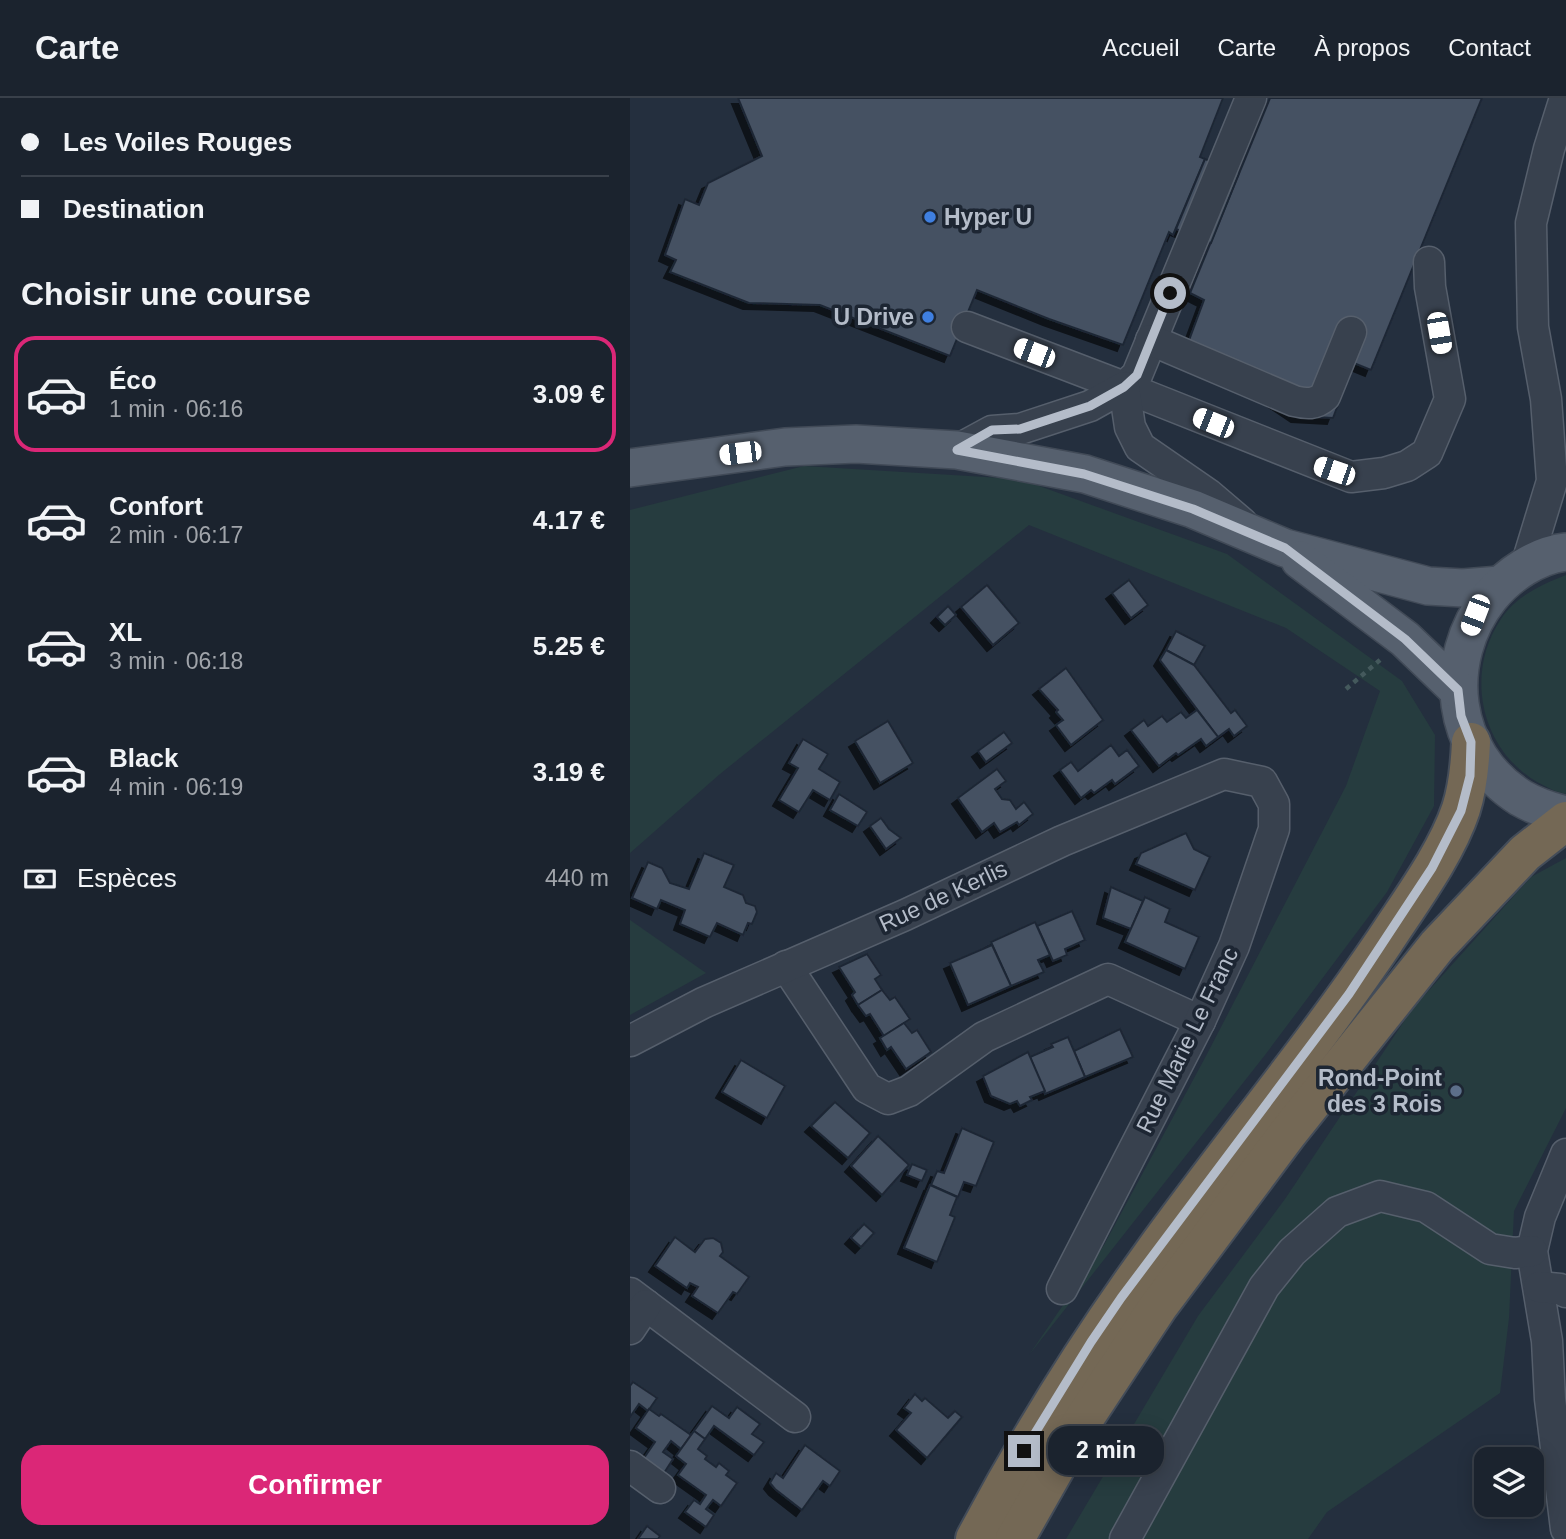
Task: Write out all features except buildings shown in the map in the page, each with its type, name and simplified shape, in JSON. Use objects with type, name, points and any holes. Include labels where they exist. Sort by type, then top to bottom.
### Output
[{"type":"highway","points":[[975,1539],[1037,1429],[1091,1342],[1152,1255],[1349,994],[1432,868],[1461,811],[1470,776],[1471,742]]},
{"type":"highway","points":[[1015,1539],[1078,1428],[1158,1307],[1288,1133],[1437,946],[1525,853],[1566,821]]},
{"type":"main road","points":[[630,468],[785,447],[856,444],[957,450],[1084,474],[1193,509],[1272,543],[1428,586],[1463,588],[1513,575],[1566,552]]},
{"type":"main road","points":[[1272,543],[1405,639],[1458,690]]},
{"type":"main road","points":[[1513,575],[1475,615],[1461,651],[1458,690],[1461,716],[1471,742],[1501,783],[1521,798],[1544,809],[1566,815]]},
{"type":"street","points":[[957,450],[992,430],[1020,429],[1090,406],[1124,387],[1137,375],[1251,98]]},
{"type":"street","points":[[1513,575],[1552,481],[1546,399],[1533,327],[1531,223],[1558,153],[1565,98]]},
{"type":"street","points":[[967,327],[1351,477],[1384,473],[1407,466],[1427,453],[1450,399],[1430,287],[1429,262]]},
{"type":"street","points":[[1151,340],[1294,401],[1308,404],[1325,396],[1351,332]]},
{"type":"street","points":[[1124,387],[1130,427],[1140,447],[1272,543]]},
{"type":"street","points":[[1546,399],[1566,441]]},
{"type":"street","name":"Rue de Kerlis","points":[[630,1041],[703,1003],[905,915],[1062,841],[1224,774],[1262,782]]},
{"type":"street","name":"Rue Marie Le Franc","points":[[1062,1289],[1200,1021],[1234,946],[1274,829],[1273,804],[1262,782]]},
{"type":"street","points":[[786,966],[867,1088],[888,1098],[909,1091],[984,1037],[1108,979],[1200,1021]]},
{"type":"street","points":[[1566,1154],[1540,1217],[1532,1251],[1552,1289],[1547,1341],[1550,1399],[1566,1529]]},
{"type":"street","points":[[1125,1539],[1264,1287],[1292,1252],[1336,1212],[1380,1196],[1426,1207],[1490,1249],[1515,1253],[1532,1251]]},
{"type":"street","points":[[635,1309],[795,1418]]},
{"type":"street","points":[[630,1466],[660,1488]]},
{"type":"path","points":[[1346,689],[1405,639]]},
{"type":"green space","points":[[804,466],[1020,479],[1227,554],[1402,681],[1435,735],[1434,806],[1387,892],[1265,1055],[1029,1355],[1104,1245],[1206,1056],[1346,786],[1380,691],[1286,628],[1029,525],[720,774],[630,853],[630,510]]},
{"type":"green space","points":[[1566,575],[1566,794],[1537,782],[1518,768],[1503,750],[1491,730],[1484,709],[1481,686],[1483,663],[1490,640],[1507,611],[1530,592]]},
{"type":"green space","points":[[1566,858],[1566,1108],[1514,1211],[1509,1318],[1500,1393],[1327,1512],[1308,1539],[1066,1539],[1198,1316],[1285,1199],[1413,1008],[1531,877]]},
{"type":"green space","points":[[630,920],[706,973],[630,1015]]},
{"type":"place","name":"Hyper U","points":[[930,217]]},
{"type":"place","name":"U Drive","points":[[928,317]]},
{"type":"place","name":"Rond-Point des 3 Rois","points":[[1456,1091]]},
{"type":"route","points":[[1024,1451],[1091,1342],[1152,1255],[1349,994],[1432,868],[1461,811],[1470,776],[1471,742],[1461,716],[1458,690],[1405,639],[1285,548],[1193,509],[1084,474],[957,450],[992,430],[1020,429],[1090,406],[1124,387],[1137,375],[1170,293]]}]
